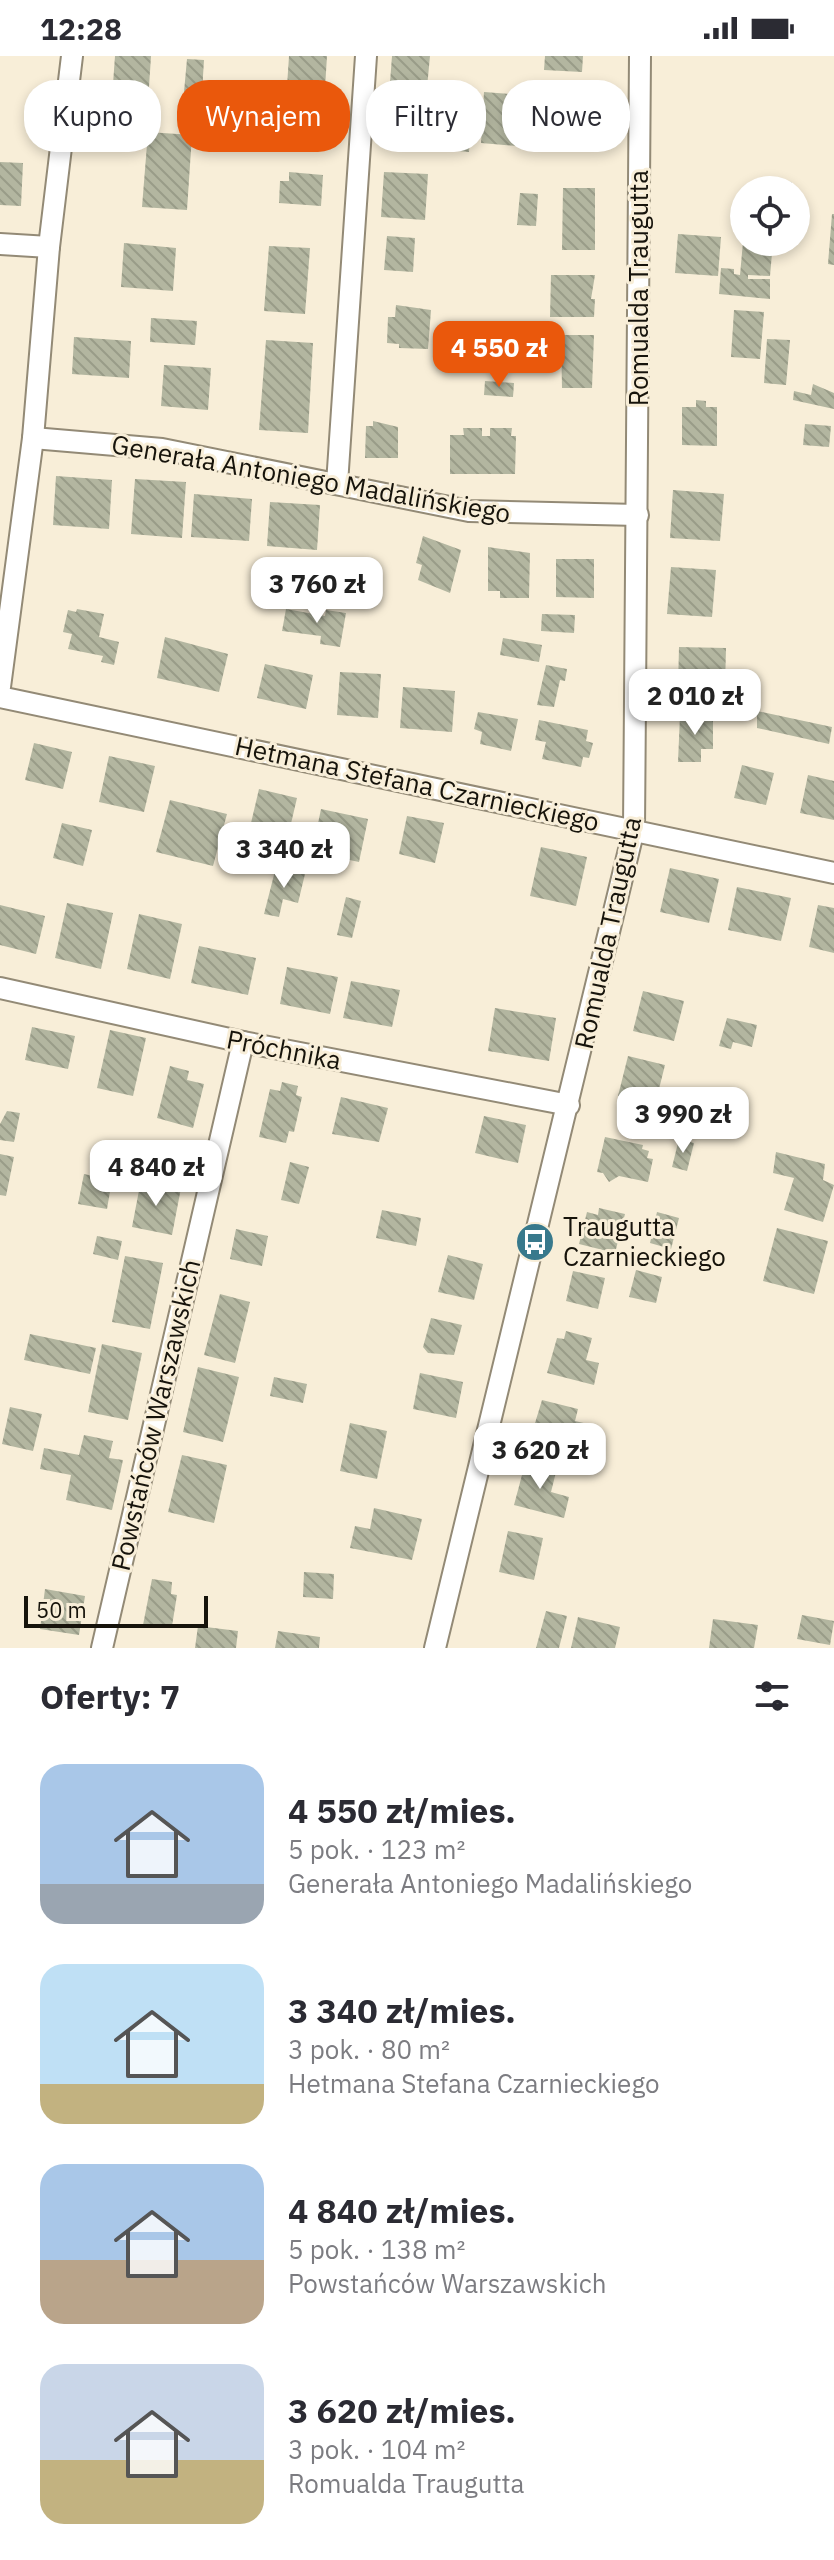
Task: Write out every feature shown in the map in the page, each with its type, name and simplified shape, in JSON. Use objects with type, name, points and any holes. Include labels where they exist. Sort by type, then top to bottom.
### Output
[{"type":"street","points":[[0,687],[33,438],[49,247],[72,56]]},
{"type":"street","points":[[337,484],[366,56]]},
{"type":"street","name":"Romualda Traugutta","points":[[435,1648],[634,829],[640,56]]},
{"type":"street","points":[[0,244],[49,247]]},
{"type":"street","name":"Generała Antoniego Madalińskiego","points":[[33,438],[162,449],[469,511],[638,515]]},
{"type":"street","name":"Hetmana Stefana Czarnieckiego","points":[[0,697],[834,873]]},
{"type":"street","name":"Próchnika","points":[[0,988],[243,1042],[569,1105]]},
{"type":"street","name":"Powstańców Warszawskich","points":[[102,1648],[243,1042]]},
{"type":"building","points":[[115,56],[151,56],[149,80],[113,80]]},
{"type":"building","points":[[289,56],[327,56],[325,80],[287,80]]},
{"type":"building","points":[[392,56],[430,56],[428,80],[390,80]]},
{"type":"building","points":[[545,56],[583,56],[582,72],[544,70]]},
{"type":"building","points":[[187,59],[204,60],[203,80],[185,80]]},
{"type":"building","points":[[486,92],[502,93],[502,145],[486,143]]},
{"type":"building","points":[[161,133],[177,134],[177,152],[191,152],[187,210],[142,207],[146,152],[161,152]]},
{"type":"building","points":[[0,162],[23,163],[21,206],[0,205]]},
{"type":"building","points":[[289,172],[323,175],[321,206],[279,203],[280,181],[289,181]]},
{"type":"building","points":[[384,172],[428,174],[425,220],[381,217]]},
{"type":"building","points":[[563,188],[595,188],[595,250],[562,250]]},
{"type":"building","points":[[520,193],[538,194],[536,226],[517,225]]},
{"type":"building","points":[[834,214],[834,265],[828,264]]},
{"type":"building","points":[[678,234],[721,237],[718,276],[675,273]]},
{"type":"building","points":[[387,236],[415,238],[413,272],[384,270]]},
{"type":"building","points":[[124,243],[176,248],[173,291],[121,287]]},
{"type":"building","points":[[269,246],[310,248],[305,314],[264,311]]},
{"type":"building","points":[[742,256],[772,256],[770,276],[748,275],[748,279],[770,279],[770,299],[719,294],[721,268],[734,269],[734,274],[740,275]]},
{"type":"building","points":[[551,275],[595,275],[591,299],[595,299],[594,317],[550,317]]},
{"type":"building","points":[[396,305],[431,310],[428,349],[399,348],[399,344],[387,343],[388,317],[395,317]]},
{"type":"building","points":[[734,310],[764,312],[760,359],[731,357]]},
{"type":"building","points":[[151,318],[197,321],[195,345],[150,342]]},
{"type":"building","points":[[561,335],[594,335],[592,388],[562,388]]},
{"type":"building","points":[[74,337],[131,341],[129,378],[72,374]]},
{"type":"building","points":[[767,339],[790,340],[786,385],[764,383]]},
{"type":"building","points":[[266,340],[313,343],[308,433],[259,430]]},
{"type":"building","points":[[164,365],[211,368],[208,410],[161,406]]},
{"type":"building","points":[[485,381],[514,383],[513,397],[484,395]]},
{"type":"building","points":[[813,384],[834,393],[834,409],[793,400],[794,391],[811,395]]},
{"type":"building","points":[[696,400],[706,401],[706,407],[717,407],[717,446],[682,445],[682,407],[696,407]]},
{"type":"building","points":[[373,421],[398,427],[398,458],[365,458],[366,426],[373,426]]},
{"type":"building","points":[[805,424],[831,426],[829,447],[803,445]]},
{"type":"building","points":[[463,428],[482,428],[482,436],[490,436],[490,428],[512,428],[511,436],[516,436],[515,474],[450,474],[450,435],[464,435]]},
{"type":"building","points":[[56,476],[112,480],[109,529],[53,525]]},
{"type":"building","points":[[135,479],[186,482],[182,538],[131,534]]},
{"type":"building","points":[[673,490],[724,494],[720,541],[670,538]]},
{"type":"building","points":[[194,494],[252,499],[249,541],[191,537]]},
{"type":"building","points":[[270,502],[320,505],[317,550],[267,546]]},
{"type":"building","points":[[423,536],[461,550],[450,593],[418,580],[422,565],[416,563]]},
{"type":"building","points":[[488,547],[530,553],[529,598],[500,598],[500,591],[488,591]]},
{"type":"building","points":[[556,559],[594,559],[594,598],[556,597]]},
{"type":"building","points":[[671,567],[716,570],[712,617],[667,614]]},
{"type":"building","points":[[77,609],[104,614],[99,637],[119,642],[114,665],[101,662],[103,656],[68,649],[72,634],[63,632],[68,610],[76,612]]},
{"type":"building","points":[[286,609],[325,616],[326,610],[346,613],[340,647],[320,644],[321,636],[282,631]]},
{"type":"building","points":[[542,614],[575,615],[574,633],[541,631]]},
{"type":"building","points":[[165,637],[228,654],[219,692],[157,678]]},
{"type":"building","points":[[503,638],[542,645],[539,662],[500,655]]},
{"type":"building","points":[[679,647],[726,648],[725,687],[678,687]]},
{"type":"building","points":[[265,664],[313,675],[306,709],[257,698]]},
{"type":"building","points":[[546,665],[567,669],[565,681],[560,680],[554,707],[537,705]]},
{"type":"building","points":[[340,672],[381,674],[378,718],[337,715]]},
{"type":"building","points":[[403,687],[455,691],[452,732],[400,728]]},
{"type":"building","points":[[757,711],[832,727],[829,744],[757,728]]},
{"type":"building","points":[[478,712],[518,719],[511,751],[480,744],[482,732],[474,729]]},
{"type":"building","points":[[713,714],[713,749],[701,749],[701,762],[678,762],[680,715]]},
{"type":"building","points":[[539,720],[588,730],[586,741],[593,743],[589,758],[583,757],[581,767],[542,759],[546,742],[535,740]]},
{"type":"building","points":[[34,743],[72,752],[63,789],[25,780]]},
{"type":"building","points":[[109,756],[155,766],[144,812],[99,802]]},
{"type":"building","points":[[742,765],[774,773],[766,805],[734,798]]},
{"type":"building","points":[[808,775],[834,781],[834,820],[800,813]]},
{"type":"building","points":[[259,789],[297,798],[289,832],[251,823]]},
{"type":"building","points":[[170,800],[227,814],[213,866],[156,852]]},
{"type":"building","points":[[321,809],[368,819],[359,862],[312,852]]},
{"type":"building","points":[[407,816],[444,823],[435,863],[399,854]]},
{"type":"building","points":[[62,823],[92,830],[83,866],[53,858]]},
{"type":"building","points":[[541,847],[587,857],[576,906],[530,896]]},
{"type":"building","points":[[276,867],[305,874],[298,903],[283,899],[279,917],[264,914]]},
{"type":"building","points":[[670,868],[719,879],[709,923],[660,912]]},
{"type":"building","points":[[737,887],[791,898],[781,941],[728,930]]},
{"type":"building","points":[[346,897],[361,901],[352,938],[337,935]]},
{"type":"building","points":[[67,903],[113,913],[101,969],[55,958]]},
{"type":"building","points":[[0,905],[45,916],[36,954],[0,945]]},
{"type":"building","points":[[818,905],[834,908],[834,953],[809,947]]},
{"type":"building","points":[[139,914],[182,924],[170,979],[127,969]]},
{"type":"building","points":[[199,946],[256,958],[248,995],[191,983]]},
{"type":"building","points":[[287,967],[338,977],[330,1014],[280,1004]]},
{"type":"building","points":[[351,981],[400,990],[392,1027],[343,1018]]},
{"type":"building","points":[[643,991],[684,1001],[674,1041],[633,1031]]},
{"type":"building","points":[[495,1008],[556,1018],[549,1061],[488,1051]]},
{"type":"building","points":[[727,1018],[757,1025],[752,1047],[733,1042],[731,1049],[719,1046]]},
{"type":"building","points":[[32,1027],[75,1036],[68,1069],[25,1060]]},
{"type":"building","points":[[110,1030],[146,1038],[133,1096],[97,1088]]},
{"type":"building","points":[[628,1056],[665,1065],[655,1105],[618,1096]]},
{"type":"building","points":[[170,1066],[189,1071],[187,1080],[204,1084],[193,1128],[157,1118]]},
{"type":"building","points":[[282,1082],[298,1086],[296,1095],[302,1097],[294,1132],[289,1131],[286,1143],[259,1137],[270,1089],[280,1091]]},
{"type":"building","points":[[341,1097],[388,1108],[379,1142],[332,1134]]},
{"type":"building","points":[[7,1111],[20,1113],[14,1142],[0,1140],[0,1124]]},
{"type":"building","points":[[484,1116],[526,1125],[518,1163],[475,1153]]},
{"type":"building","points":[[605,1137],[643,1145],[642,1149],[649,1151],[647,1158],[653,1159],[648,1182],[619,1176],[609,1182],[603,1173],[597,1172]]},
{"type":"building","points":[[679,1139],[694,1143],[687,1171],[672,1167]]},
{"type":"building","points":[[776,1152],[825,1164],[823,1180],[834,1185],[823,1222],[784,1210],[794,1178],[773,1173]]},
{"type":"building","points":[[0,1154],[14,1157],[6,1196],[0,1195]]},
{"type":"building","points":[[290,1162],[309,1167],[299,1204],[281,1200]]},
{"type":"building","points":[[84,1174],[112,1180],[107,1209],[78,1204]]},
{"type":"building","points":[[141,1180],[181,1188],[172,1235],[132,1227]]},
{"type":"building","points":[[599,1208],[625,1214],[615,1253],[579,1244],[587,1212],[598,1215]]},
{"type":"building","points":[[382,1210],[421,1218],[416,1246],[376,1238]]},
{"type":"building","points":[[657,1212],[679,1218],[671,1249],[650,1243]]},
{"type":"building","points":[[777,1228],[828,1241],[814,1294],[763,1281]]},
{"type":"building","points":[[236,1229],[268,1236],[262,1266],[230,1259]]},
{"type":"building","points":[[97,1236],[122,1241],[118,1260],[93,1254]]},
{"type":"building","points":[[448,1255],[483,1264],[474,1300],[438,1292]]},
{"type":"building","points":[[125,1256],[163,1263],[150,1329],[112,1322]]},
{"type":"building","points":[[636,1270],[662,1277],[656,1303],[629,1297]]},
{"type":"building","points":[[573,1271],[605,1278],[598,1309],[566,1301]]},
{"type":"building","points":[[220,1294],[250,1302],[235,1363],[204,1355]]},
{"type":"building","points":[[431,1318],[462,1325],[454,1355],[428,1353],[423,1347]]},
{"type":"building","points":[[566,1331],[592,1338],[586,1360],[599,1363],[594,1385],[547,1373],[557,1338],[564,1339]]},
{"type":"building","points":[[30,1334],[96,1348],[90,1374],[24,1360]]},
{"type":"building","points":[[102,1344],[142,1353],[128,1420],[88,1412]]},
{"type":"building","points":[[198,1367],[239,1377],[223,1442],[183,1432]]},
{"type":"building","points":[[420,1373],[463,1382],[456,1418],[413,1409]]},
{"type":"building","points":[[274,1377],[307,1384],[303,1403],[270,1396]]},
{"type":"building","points":[[542,1400],[578,1409],[575,1421],[588,1424],[583,1446],[532,1433]]},
{"type":"building","points":[[10,1407],[42,1414],[33,1451],[2,1444]]},
{"type":"building","points":[[350,1423],[387,1431],[377,1479],[340,1471]]},
{"type":"building","points":[[84,1435],[113,1441],[109,1458],[123,1460],[112,1510],[66,1500],[71,1475],[40,1469],[44,1448],[79,1455]]},
{"type":"building","points":[[182,1455],[227,1465],[214,1523],[168,1512]]},
{"type":"building","points":[[526,1460],[557,1468],[551,1492],[569,1497],[564,1518],[514,1505]]},
{"type":"building","points":[[374,1508],[422,1519],[412,1560],[350,1548],[355,1526],[370,1529]]},
{"type":"building","points":[[508,1531],[543,1538],[534,1580],[499,1572]]},
{"type":"building","points":[[304,1572],[334,1574],[333,1599],[303,1597]]},
{"type":"building","points":[[152,1579],[172,1582],[171,1594],[177,1595],[172,1626],[143,1625]]},
{"type":"building","points":[[45,1589],[85,1596],[79,1635],[40,1629]]},
{"type":"building","points":[[546,1611],[567,1616],[559,1648],[536,1648]]},
{"type":"building","points":[[802,1615],[834,1621],[830,1645],[797,1639]]},
{"type":"building","points":[[578,1617],[620,1627],[615,1648],[571,1648]]},
{"type":"building","points":[[713,1619],[758,1625],[754,1648],[709,1648]]},
{"type":"building","points":[[198,1626],[238,1631],[236,1648],[195,1648]]},
{"type":"building","points":[[278,1631],[320,1637],[319,1648],[275,1648]]},
{"type":"place","name":"Traugutta Czarnieckiego","points":[[535,1242]]}]
